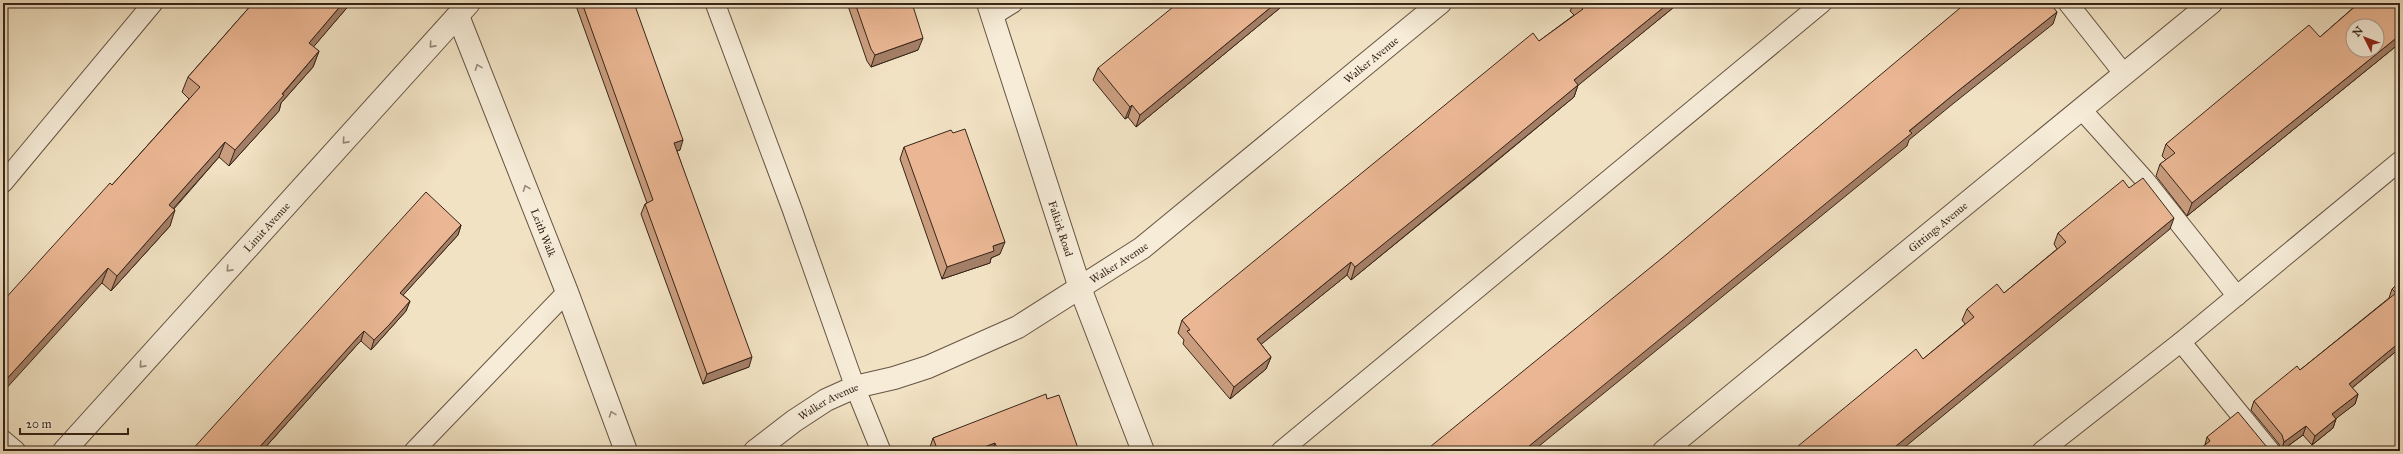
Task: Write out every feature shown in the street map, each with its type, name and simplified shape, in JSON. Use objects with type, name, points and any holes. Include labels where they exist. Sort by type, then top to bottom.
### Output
[{"type":"street","name":"Walker Avenue","points":[[756,451],[800,417],[826,400],[855,387],[894,378],[935,364],[1018,327],[1142,248],[1440,3]]},
{"type":"street","name":"Gittings Avenue","points":[[1664,451],[2211,3]]},
{"type":"street","name":"Leith Walk","points":[[464,9],[566,292],[626,451]]},
{"type":"street","name":"Limit Avenue","points":[[64,451],[464,9]]},
{"type":"street","name":"Falkirk Road","points":[[990,9],[1080,288],[1143,451]]},
{"type":"lane","points":[[3,183],[154,3]]},
{"type":"lane","points":[[715,3],[792,209],[855,387],[881,451]]},
{"type":"lane","points":[[990,9],[1014,3]]},
{"type":"lane","points":[[1280,451],[1822,3]]},
{"type":"lane","points":[[2068,3],[2124,74]]},
{"type":"lane","points":[[2081,109],[2144,179],[2236,296]]},
{"type":"lane","points":[[2042,451],[2181,342],[2400,161]]},
{"type":"lane","points":[[414,451],[566,292]]},
{"type":"lane","points":[[2181,342],[2270,451]]},
{"type":"lane","points":[[3,440],[16,451]]},
{"type":"building","points":[[253,3],[343,3],[309,43],[319,51],[282,94],[284,95],[235,150],[225,142],[169,205],[175,210],[117,276],[108,268],[3,383],[3,301],[110,183],[112,185],[200,87],[188,77]]},
{"type":"building","points":[[582,3],[634,3],[683,140],[674,143],[752,357],[707,374],[645,204],[653,200]]},
{"type":"building","points":[[855,3],[912,3],[923,38],[875,55],[871,49]]},
{"type":"building","points":[[1178,3],[1276,3],[1140,115],[1132,105],[1130,107],[1098,68]]},
{"type":"building","points":[[1578,3],[1669,3],[1574,80],[1578,85],[1479,167],[1355,267],[1351,262],[1257,339],[1271,357],[1234,387],[1187,331],[1190,330],[1182,320],[1533,33],[1539,41],[1583,9]]},
{"type":"building","points":[[1966,3],[2050,3],[2057,12],[1909,131],[1912,133],[1523,451],[1425,451],[1667,254]]},
{"type":"building","points":[[2359,3],[2400,3],[2400,35],[2385,47],[2385,18],[2345,18],[2345,58],[2372,58],[2192,203],[2160,164],[2175,153],[2166,144],[2309,25],[2320,37]]},
{"type":"building","points":[[965,129],[1005,242],[993,246],[994,251],[947,267],[904,147],[951,130],[953,133]]},
{"type":"building","points":[[2143,178],[2174,218],[1890,451],[1792,451],[1916,349],[1923,359],[1974,317],[1967,309],[1997,284],[2004,293],[2066,242],[2058,233],[2123,180],[2129,188]]},
{"type":"building","points":[[426,192],[461,225],[400,293],[410,301],[389,325],[374,340],[364,331],[256,451],[191,451]]},
{"type":"building","points":[[2400,282],[2400,342],[2349,384],[2358,394],[2332,414],[2336,419],[2315,436],[2306,426],[2284,442],[2282,435],[2254,401],[2297,366],[2300,370],[2396,293],[2392,289]]},
{"type":"building","points":[[1046,394],[1047,399],[1059,395],[1079,451],[998,451],[995,443],[973,451],[938,451],[933,438]]},
{"type":"building","points":[[2238,412],[2266,446],[2272,449],[2270,451],[2197,451],[2210,441],[2207,437]]}]
